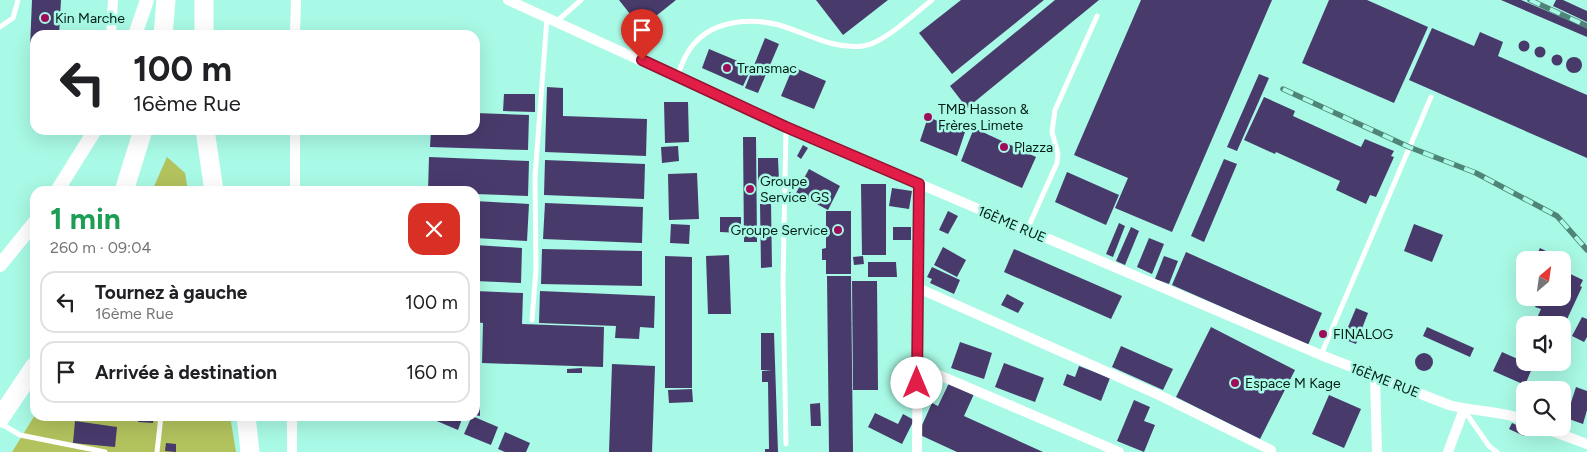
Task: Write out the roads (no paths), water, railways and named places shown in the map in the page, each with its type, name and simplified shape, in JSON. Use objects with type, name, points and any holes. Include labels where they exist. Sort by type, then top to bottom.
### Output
[{"type":"highway","points":[[163,30],[166,0]]},
{"type":"highway","points":[[204,0],[204,30]]},
{"type":"highway","points":[[126,186],[141,135]]},
{"type":"highway","points":[[206,135],[213,186]]},
{"type":"highway","points":[[0,418],[30,373]]},
{"type":"highway","points":[[247,421],[250,452]]},
{"type":"main road","points":[[137,30],[147,0]]},
{"type":"main road","points":[[60,186],[93,135]]},
{"type":"main road","points":[[0,265],[30,228]]},
{"type":"street","points":[[112,30],[113,0]]},
{"type":"street","points":[[295,30],[296,0]]},
{"type":"street","name":"16ÈME RUE","points":[[508,0],[786,127],[1321,355],[1375,377],[1464,409],[1508,413],[1516,416]]},
{"type":"street","points":[[295,135],[295,186]]},
{"type":"street","points":[[917,452],[919,184]]},
{"type":"street","points":[[918,288],[1159,395],[1271,450]]},
{"type":"street","points":[[918,366],[1120,452]]},
{"type":"street","points":[[1375,377],[1377,452]]},
{"type":"street","points":[[1448,452],[1464,409]]},
{"type":"street","points":[[292,421],[292,452]]},
{"type":"street","points":[[1566,436],[1587,444]]},
{"type":"lane","points":[[0,27],[13,18],[18,0]]},
{"type":"lane","points":[[532,320],[536,268],[534,177],[552,19],[581,0]]},
{"type":"lane","points":[[677,76],[690,48],[709,30],[724,25],[739,21],[778,25],[817,40],[846,47],[865,46],[879,40],[932,0]]},
{"type":"lane","points":[[1027,230],[1057,163],[1058,154],[1052,132],[1055,110],[1097,16]]},
{"type":"lane","points":[[1321,355],[1431,97]]},
{"type":"lane","points":[[786,127],[783,282],[786,444]]},
{"type":"lane","points":[[1464,409],[1489,446],[1497,452]]},
{"type":"lane","points":[[157,452],[160,421]]},
{"type":"lane","points":[[0,422],[20,435],[105,452]]},
{"type":"railway","points":[[1530,0],[1587,26]]},
{"type":"railway","points":[[1283,89],[1409,147],[1476,173],[1557,216],[1587,250]]},
{"type":"place","name":"Kin Marche","points":[[45,18]]},
{"type":"place","name":"Transmac","points":[[727,68]]},
{"type":"place","name":"TMB Hasson & Frères Limete","points":[[928,117]]},
{"type":"place","name":"Plazza","points":[[1004,147]]},
{"type":"place","name":"Groupe Service GS","points":[[750,189]]},
{"type":"place","name":"Groupe Service","points":[[838,230]]},
{"type":"place","name":"FINALOG","points":[[1323,334]]},
{"type":"place","name":"Espace M Kage","points":[[1235,383]]}]
